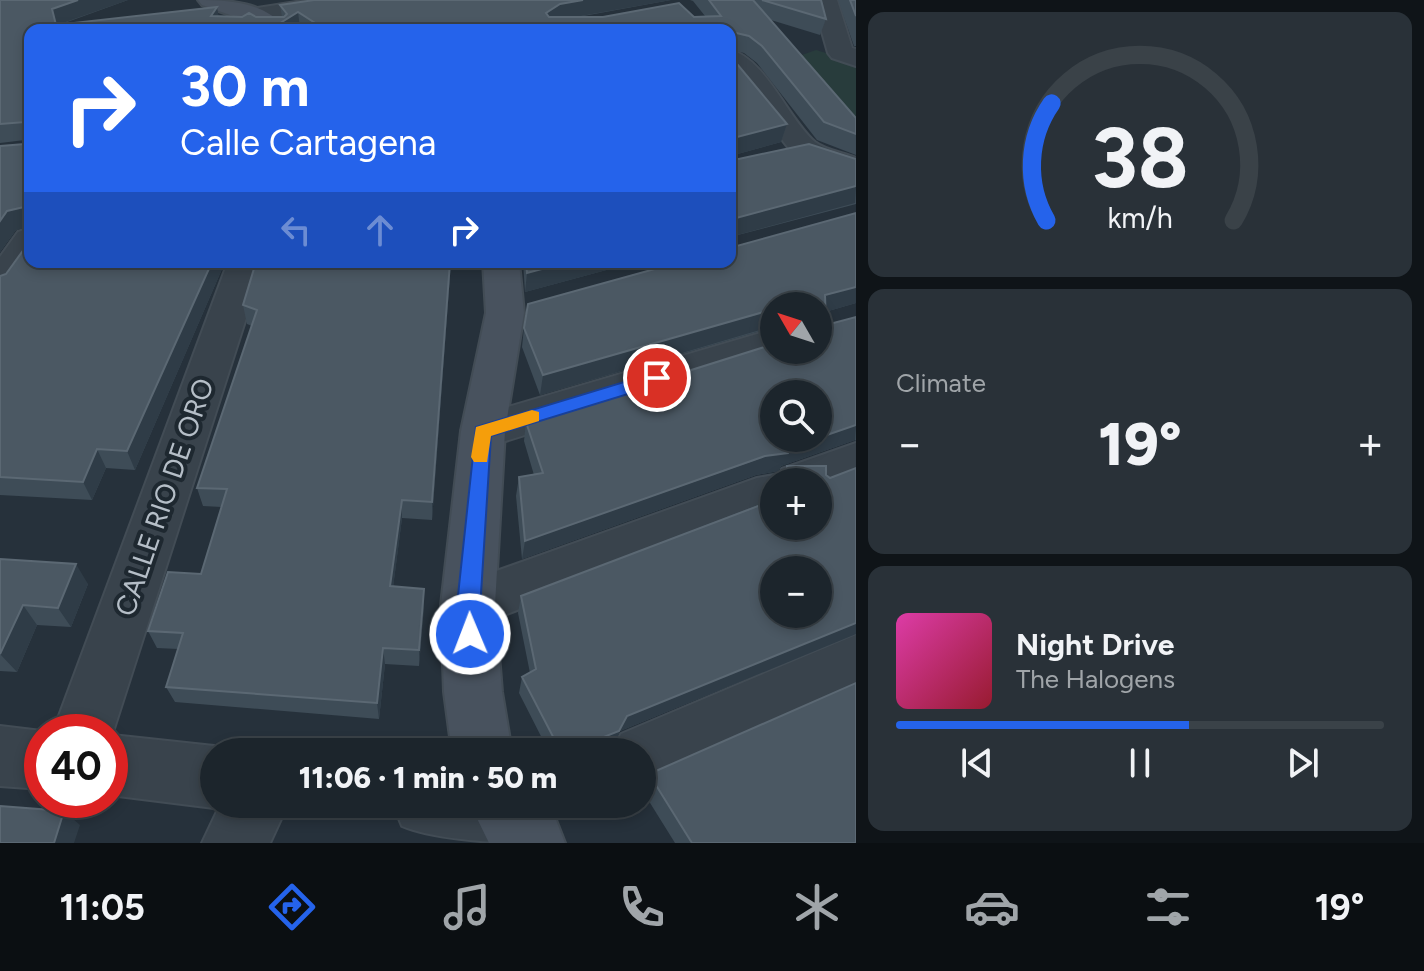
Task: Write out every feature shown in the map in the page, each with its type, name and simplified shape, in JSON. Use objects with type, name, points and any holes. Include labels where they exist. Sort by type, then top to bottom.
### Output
[{"type":"street","points":[[210,0],[252,15],[265,24]]},
{"type":"street","points":[[238,24],[252,15],[359,0]]},
{"type":"street","points":[[825,0],[841,53],[856,58]]},
{"type":"street","points":[[736,65],[805,149],[856,169]]},
{"type":"street","points":[[736,100],[761,94]]},
{"type":"street","points":[[775,156],[805,149]]},
{"type":"street","points":[[0,284],[24,248]]},
{"type":"street","name":"CALLE RIO DE ORO","points":[[89,714],[244,268]]},
{"type":"street","points":[[481,738],[468,605],[483,431],[518,309],[503,268]]},
{"type":"street","points":[[483,431],[760,347]]},
{"type":"street","points":[[832,470],[856,461]]},
{"type":"street","points":[[468,605],[760,496]]},
{"type":"street","points":[[656,749],[856,661]]},
{"type":"street","points":[[0,756],[24,758]]},
{"type":"street","points":[[128,767],[200,775]]},
{"type":"street","points":[[234,843],[249,818]]},
{"type":"green space","points":[[816,50],[856,62],[856,136],[782,62]]},
{"type":"building","points":[[0,0],[78,0],[52,9],[56,24],[24,24],[24,122],[0,124]]},
{"type":"building","points":[[314,0],[583,0],[560,4],[546,13],[549,17],[603,17],[679,3],[694,17],[721,16],[709,0],[753,0],[856,118],[856,134],[824,122],[762,46],[749,36],[736,33],[736,24],[317,24],[298,12],[279,24],[65,24],[217,7],[211,16],[242,17],[249,13],[256,17],[284,17],[287,14],[280,5]]},
{"type":"building","points":[[762,0],[821,0],[826,19]]},
{"type":"building","points":[[850,0],[856,0],[856,16]]},
{"type":"building","points":[[736,63],[787,124],[736,137]]},
{"type":"building","points":[[24,144],[24,207],[7,211],[0,221],[0,146]]},
{"type":"building","points":[[809,144],[856,159],[856,186],[736,218],[736,160]]},
{"type":"building","points":[[856,213],[856,287],[832,293],[760,292],[760,313],[543,375],[524,328],[528,304],[658,268],[736,268],[736,245]]},
{"type":"building","points":[[24,249],[24,268],[209,268],[127,451],[97,449],[83,482],[0,477],[0,276],[6,274]]},
{"type":"building","points":[[254,268],[450,268],[432,502],[402,500],[390,586],[424,589],[419,650],[383,648],[377,703],[166,687],[183,633],[148,631],[168,572],[201,574],[227,489],[197,488],[257,310],[243,305]]},
{"type":"building","points":[[527,268],[546,268],[527,273]]},
{"type":"building","points":[[856,317],[856,425],[832,433],[832,380],[760,380],[760,452],[788,453],[765,456],[525,541],[519,477],[543,473],[526,422],[760,348],[760,364],[832,364],[832,323]]},
{"type":"building","points":[[787,466],[826,468],[787,468]]},
{"type":"building","points":[[856,468],[856,623],[627,716],[619,731],[601,738],[554,738],[522,677],[536,669],[521,596],[760,505],[760,540],[832,540],[832,477]]},
{"type":"building","points":[[0,559],[76,564],[58,608],[23,605],[0,654]]},
{"type":"building","points":[[856,683],[856,843],[692,843],[656,785],[656,771]]},
{"type":"building","points":[[0,806],[24,808],[24,818],[62,818],[54,843],[0,843]]},
{"type":"slow traffic","points":[[480,457],[483,431],[532,416]]},
{"type":"route","points":[[470,634],[468,605],[483,431],[657,378]]}]
